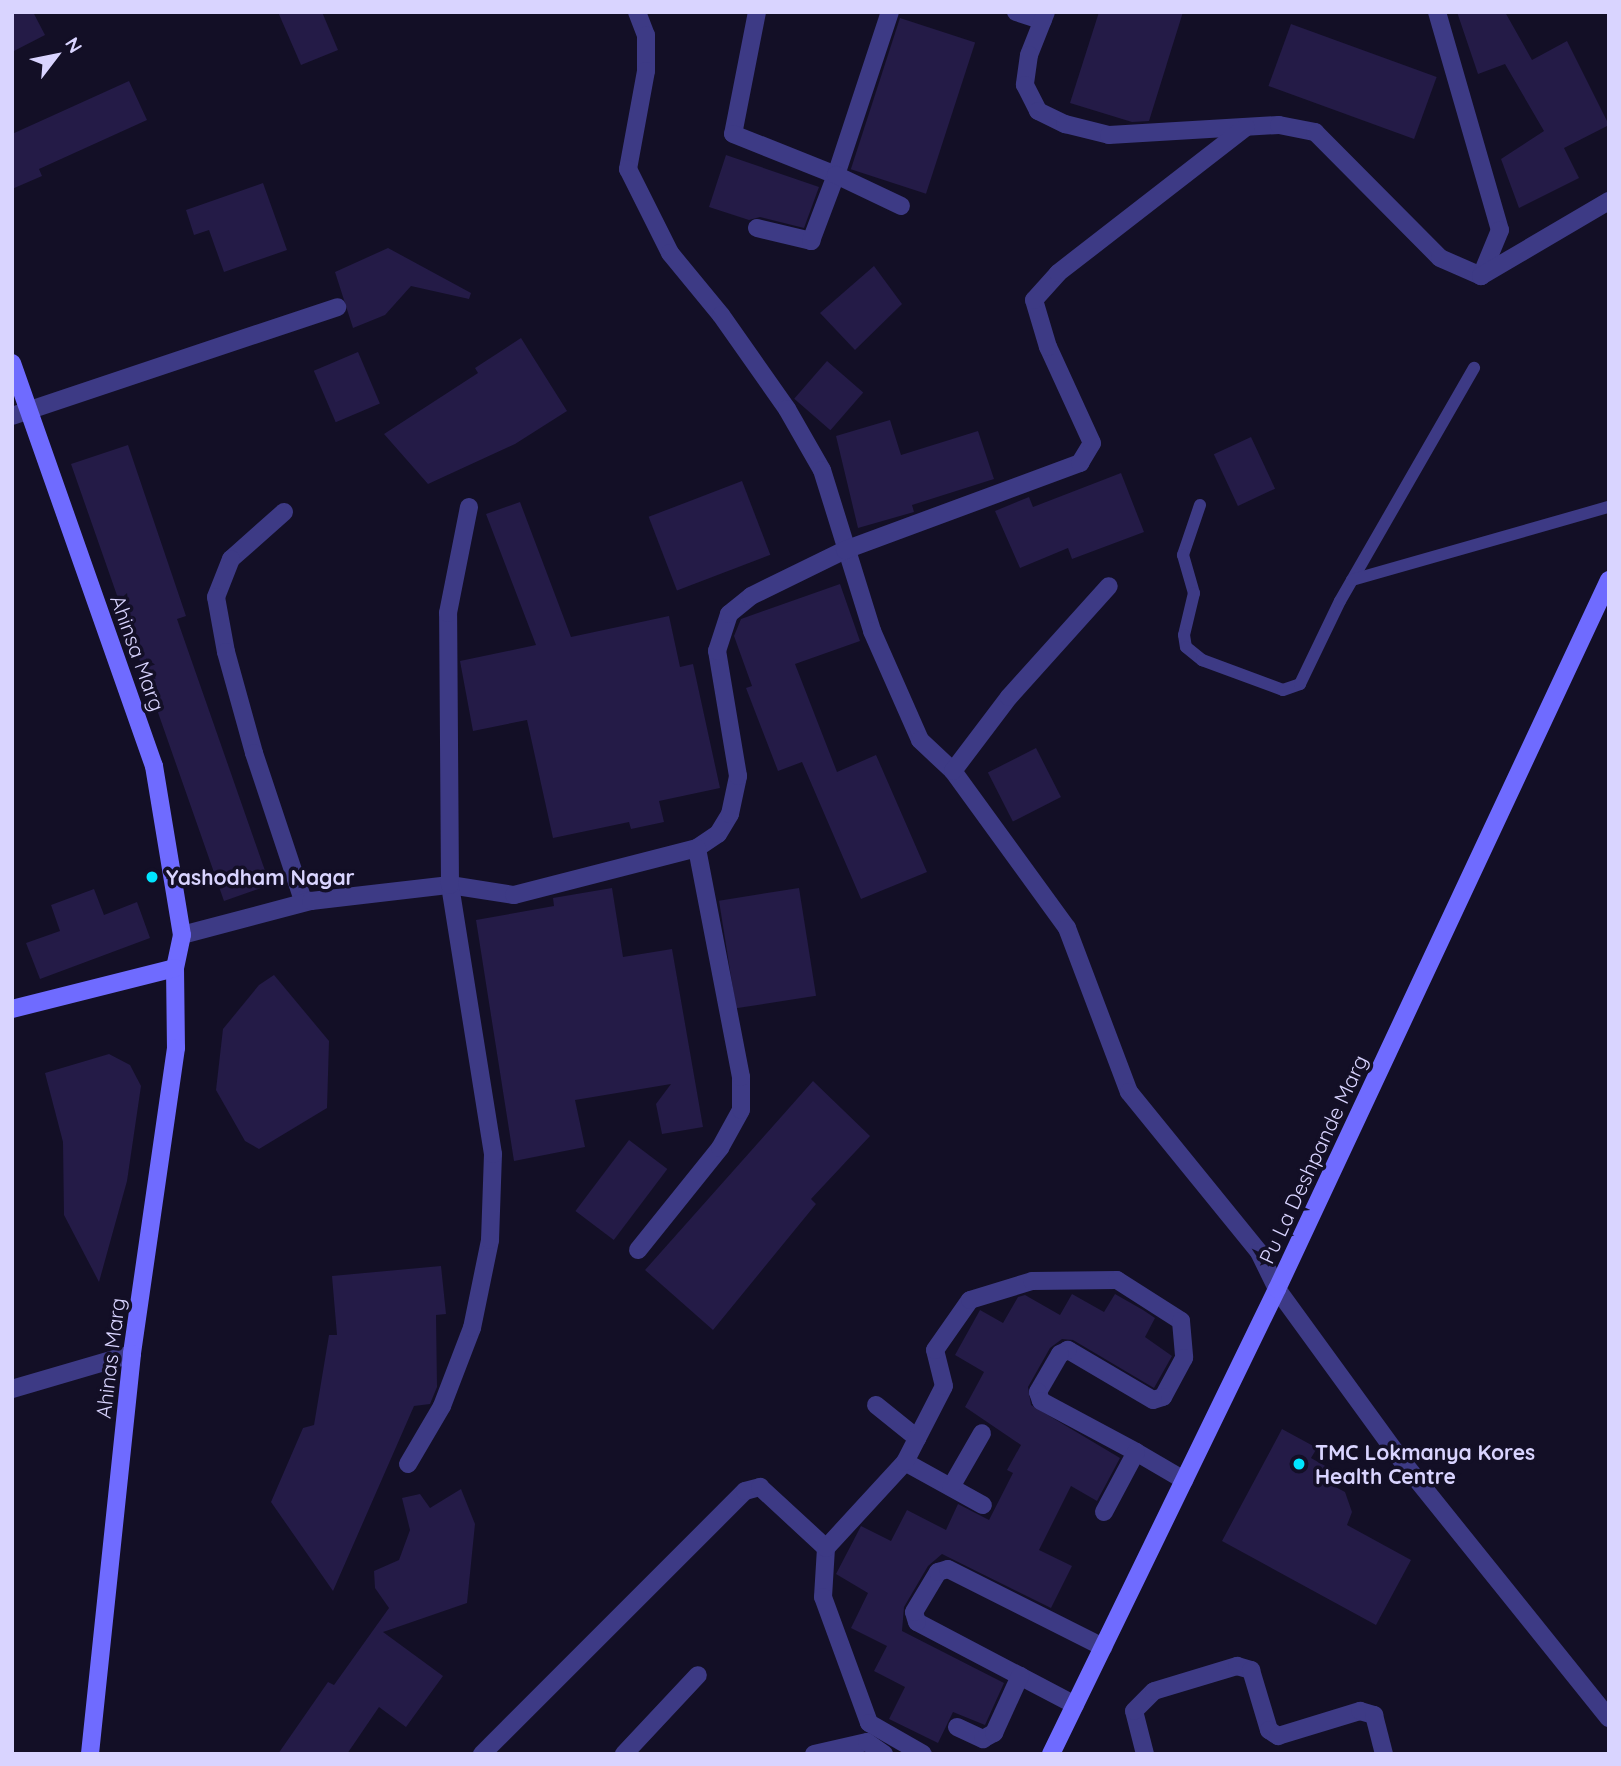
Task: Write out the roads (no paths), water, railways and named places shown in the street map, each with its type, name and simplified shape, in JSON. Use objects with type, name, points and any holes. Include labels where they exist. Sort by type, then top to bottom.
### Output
[{"type":"street","points":[[638,12],[646,35],[646,71],[628,169],[670,253],[721,315],[787,409],[822,470],[872,631],[920,740],[953,771],[1067,928],[1129,1092],[1259,1252],[1277,1289],[1402,1461],[1609,1718]]},
{"type":"street","points":[[757,12],[733,134],[836,175],[901,206]]},
{"type":"street","points":[[757,228],[808,243],[836,175],[890,12]]},
{"type":"street","points":[[1016,12],[1045,17],[1030,55],[1025,85],[1038,111],[1065,124],[1109,135],[1279,125],[1315,132],[1440,258],[1481,276]]},
{"type":"street","points":[[1437,12],[1500,230],[1481,276]]},
{"type":"street","points":[[182,935],[311,901],[450,885],[514,895],[696,848],[718,834],[736,794],[738,776],[717,651],[729,614],[751,596],[845,550],[1080,463],[1092,443],[1048,347],[1034,300],[1058,272],[1246,127]]},
{"type":"street","points":[[1481,276],[1609,201]]},
{"type":"street","points":[[20,413],[337,307]]},
{"type":"street","name":"Ahinsa Marg","points":[[12,363],[20,413],[154,766],[182,935],[175,968]]},
{"type":"street","points":[[408,1464],[442,1406],[472,1328],[490,1240],[494,1154],[450,885],[448,613],[469,508]]},
{"type":"street","points":[[284,512],[231,559],[216,597],[226,652],[254,753],[303,900],[311,901]]},
{"type":"street","name":"Pu La Deshpande Marg","points":[[1051,1754],[1277,1289],[1609,580]]},
{"type":"street","points":[[953,771],[1009,697],[1109,586]]},
{"type":"street","points":[[638,1250],[720,1148],[741,1110],[741,1077],[696,848]]},
{"type":"street","points":[[12,1009],[175,968]]},
{"type":"street","name":"Ahinas Marg","points":[[90,1754],[132,1354],[176,1048],[175,968]]},
{"type":"street","points":[[923,1754],[869,1723],[823,1597],[826,1548],[905,1462],[944,1386],[935,1350],[970,1300],[1032,1281],[1117,1280],[1181,1321],[1184,1358],[1163,1397],[1153,1400],[1068,1350],[1060,1353],[1038,1392],[1041,1401],[1185,1480]]},
{"type":"street","points":[[12,1390],[132,1354]]},
{"type":"street","points":[[877,1405],[917,1438]]},
{"type":"street","points":[[951,1487],[982,1433]]},
{"type":"street","points":[[1104,1512],[1136,1452]]},
{"type":"street","points":[[905,1462],[983,1504]]},
{"type":"street","points":[[482,1754],[745,1491],[760,1487],[826,1548]]},
{"type":"street","points":[[1075,1704],[918,1622],[914,1612],[937,1572],[947,1569],[1103,1647]]},
{"type":"street","points":[[1145,1754],[1134,1712],[1154,1690],[1237,1666],[1251,1670],[1269,1730],[1278,1737],[1360,1711],[1374,1715],[1384,1754]]},
{"type":"street","points":[[624,1754],[698,1675]]},
{"type":"street","points":[[957,1727],[983,1739],[994,1733],[1020,1676]]},
{"type":"street","points":[[814,1754],[867,1742],[884,1754]]},
{"type":"lane","points":[[1200,505],[1183,555],[1194,593],[1184,635],[1186,647],[1202,660],[1283,690],[1300,684],[1352,580],[1474,368]]},
{"type":"lane","points":[[1352,580],[1609,507]]},
{"type":"place","name":"Yashodham Nagar","points":[[152,877]]},
{"type":"place","name":"TMC Lokmanya Kores Health Centre","points":[[1299,1464]]}]
